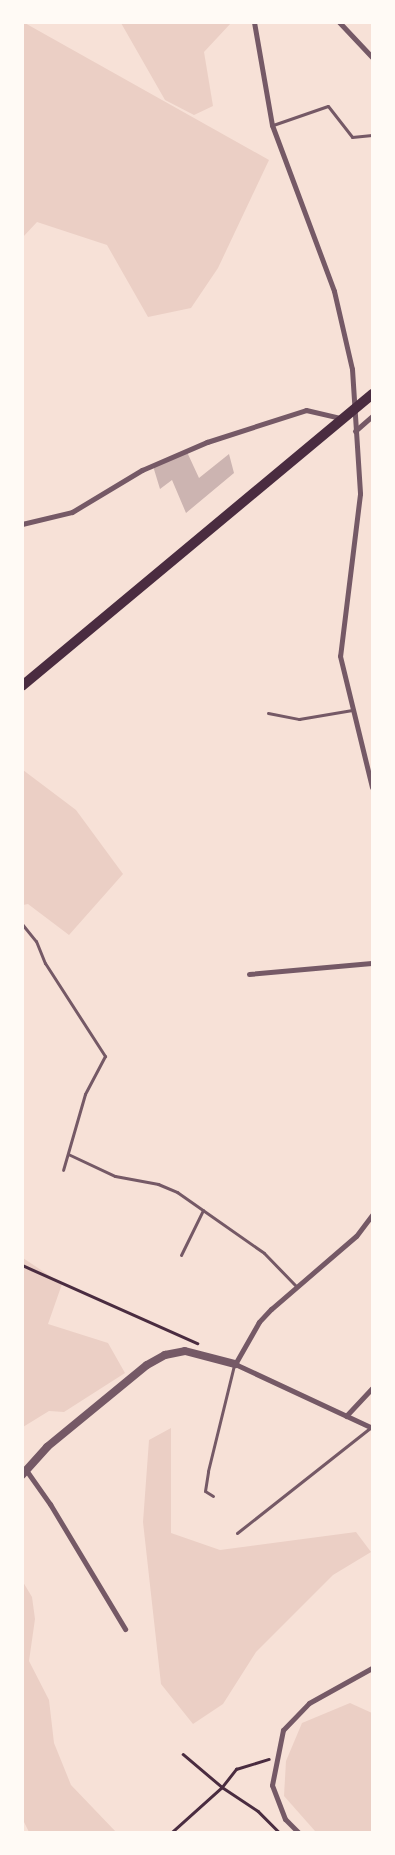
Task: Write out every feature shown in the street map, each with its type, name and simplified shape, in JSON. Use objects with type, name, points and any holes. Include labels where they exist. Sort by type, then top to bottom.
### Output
[{"type":"main road","points":[[22,686],[372,394]]},
{"type":"street","points":[[254,22],[272,125],[334,291],[352,369],[359,519],[340,656],[372,787]]},
{"type":"street","points":[[339,22],[372,57]]},
{"type":"street","points":[[22,524],[72,512],[142,470],[216,439],[306,410],[342,418]]},
{"type":"street","points":[[355,431],[372,416]]},
{"type":"street","points":[[249,974],[372,963]]},
{"type":"street","points":[[235,1364],[259,1322],[371,1223],[372,1215]]},
{"type":"street","points":[[125,1629],[50,1504],[24,1473],[47,1447],[84,1415],[159,1358],[185,1352],[235,1364],[371,1428]]},
{"type":"street","points":[[346,1416],[372,1388]]},
{"type":"street","points":[[298,1832],[278,1806],[272,1785],[275,1757],[283,1730],[310,1703],[372,1668]]},
{"type":"lane","points":[[272,125],[328,106],[352,138],[372,135]]},
{"type":"lane","points":[[268,713],[299,719],[352,710]]},
{"type":"lane","points":[[22,924],[36,941],[45,964],[105,1056],[85,1094],[64,1170]]},
{"type":"lane","points":[[68,1154],[115,1176],[158,1184],[203,1210],[264,1253],[297,1287]]},
{"type":"lane","points":[[181,1254],[203,1210]]},
{"type":"lane","points":[[213,1496],[205,1491],[208,1471],[235,1364]]},
{"type":"lane","points":[[237,1533],[371,1428]]},
{"type":"path","points":[[22,1265],[198,1343]]},
{"type":"path","points":[[184,1754],[222,1787],[258,1811],[279,1832]]},
{"type":"path","points":[[172,1832],[222,1787],[236,1769],[275,1757]]},
{"type":"shaded area","points":[[23,22],[269,160],[218,268],[191,308],[148,317],[107,245],[37,222],[23,237]]},
{"type":"shaded area","points":[[121,23],[231,23],[204,52],[213,106],[194,115],[165,100]]},
{"type":"shaded area","points":[[23,770],[76,810],[123,874],[69,935],[28,904],[23,905]]},
{"type":"shaded area","points":[[23,1258],[62,1284],[48,1324],[108,1343],[125,1373],[64,1412],[49,1411],[23,1427]]},
{"type":"shaded area","points":[[171,1428],[171,1533],[220,1550],[356,1532],[371,1552],[333,1575],[256,1652],[223,1704],[193,1724],[161,1684],[143,1522],[149,1440]]},
{"type":"shaded area","points":[[23,1582],[32,1597],[35,1619],[29,1661],[49,1700],[54,1743],[71,1785],[116,1832],[29,1832],[23,1820]]},
{"type":"shaded area","points":[[350,1703],[372,1713],[372,1832],[315,1831],[284,1796],[286,1761],[302,1723]]},
{"type":"building","points":[[187,452],[199,478],[229,454],[234,473],[186,513],[172,480],[160,489],[153,466]]}]
